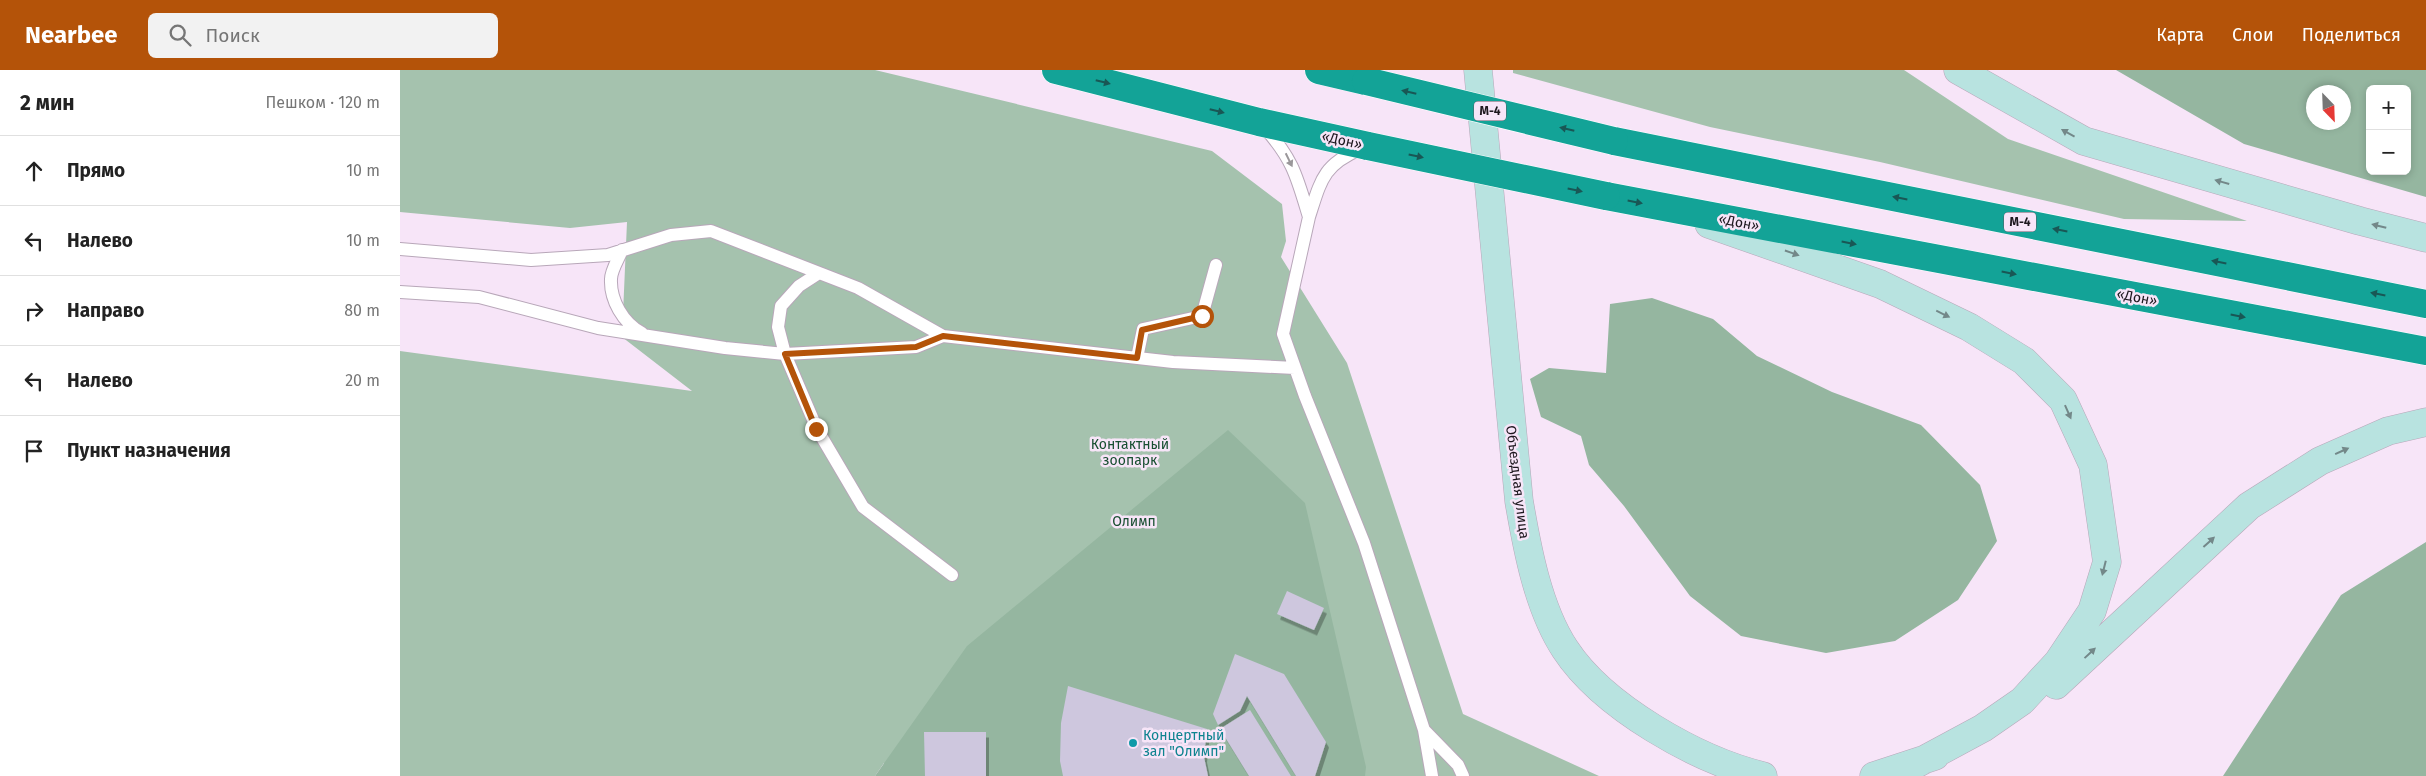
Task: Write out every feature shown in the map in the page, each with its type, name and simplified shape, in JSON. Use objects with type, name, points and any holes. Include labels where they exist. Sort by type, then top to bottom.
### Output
[{"type":"highway","name":"«Дон»","points":[[1056,70],[1259,122],[1664,208],[2426,351]]},
{"type":"highway","name":"М-4","points":[[1320,70],[1614,141],[2426,304]]},
{"type":"main road","name":"Объездная улица","points":[[1478,70],[1518,501],[1528,551],[1547,612],[1565,648],[1594,684],[1690,750],[1763,776]]},
{"type":"main road","points":[[1958,70],[2084,141],[2360,221],[2426,238]]},
{"type":"main road","points":[[1664,208],[1880,284],[1969,327],[2024,361],[2063,400],[2092,465],[2101,515],[2107,562],[2092,611],[2058,662],[2022,701],[1983,728],[1918,763]]},
{"type":"main road","points":[[1874,776],[1918,763],[1994,730],[2047,693],[2249,506],[2320,461],[2388,431],[2426,422]]},
{"type":"lane","points":[[1259,122],[1283,148],[1297,175],[1309,217]]},
{"type":"lane","points":[[1368,146],[1343,156],[1331,165],[1320,183],[1309,217],[1284,334],[1295,368],[1364,542],[1424,730],[1432,776]]},
{"type":"lane","points":[[400,249],[531,260],[608,254],[671,235],[711,231],[858,288],[943,336],[1173,362],[1295,368]]},
{"type":"lane","points":[[622,250],[610,277],[614,302],[631,328],[648,336]]},
{"type":"lane","points":[[1137,358],[1142,330],[1202,316],[1216,265]]},
{"type":"lane","points":[[819,273],[800,286],[781,306],[778,328],[785,354],[816,429],[863,508],[952,575]]},
{"type":"lane","points":[[400,292],[479,297],[598,328],[725,348],[785,354],[916,347],[943,336]]},
{"type":"lane","points":[[1424,730],[1458,765],[1463,776]]},
{"type":"green space","points":[[400,70],[875,70],[1212,151],[1282,204],[1286,241],[1281,257],[1347,363],[1463,714],[1599,776],[885,776],[884,763],[875,776],[400,776],[400,351],[692,391],[622,337],[627,222],[570,228],[400,212]]},
{"type":"green space","points":[[1513,70],[1904,70],[2008,139],[2247,221],[2124,219],[1880,162],[1710,127],[1513,73]]},
{"type":"green space","points":[[2116,70],[2426,70],[2426,197],[2244,144]]},
{"type":"green space","points":[[1652,298],[1713,319],[1757,356],[1832,392],[1921,425],[1980,485],[1997,541],[1958,600],[1895,641],[1826,653],[1741,636],[1690,596],[1624,506],[1589,465],[1581,436],[1541,417],[1530,379],[1549,368],[1606,373],[1610,304]]},
{"type":"green space","name":"Олимп","points":[[1228,430],[1305,503],[1366,767],[1365,776],[875,776],[967,646]]},
{"type":"green space","points":[[2426,542],[2426,776],[2223,776],[2341,595]]},
{"type":"building","points":[[1287,591],[1324,608],[1314,630],[1277,614]]},
{"type":"building","points":[[1235,654],[1284,674],[1326,742],[1315,776],[1296,776],[1247,696],[1240,711],[1218,725],[1213,714]]},
{"type":"building","name":"Концертный зал \"Олимп\"","points":[[1068,686],[1207,729],[1204,757],[1208,776],[1063,776],[1060,761],[1061,723]]},
{"type":"building","points":[[1250,710],[1291,776],[1249,776],[1220,729]]},
{"type":"building","points":[[924,732],[986,732],[986,776],[925,776]]},
{"type":"place","name":"Концертный зал \"Олимп\"","points":[[1133,743]]},
{"type":"route","points":[[816,429],[785,354],[916,347],[943,336],[1137,358],[1142,330],[1202,316]]},
{"type":"park label","name":"Контактный зоопарк","points":[[1130,452]]}]
